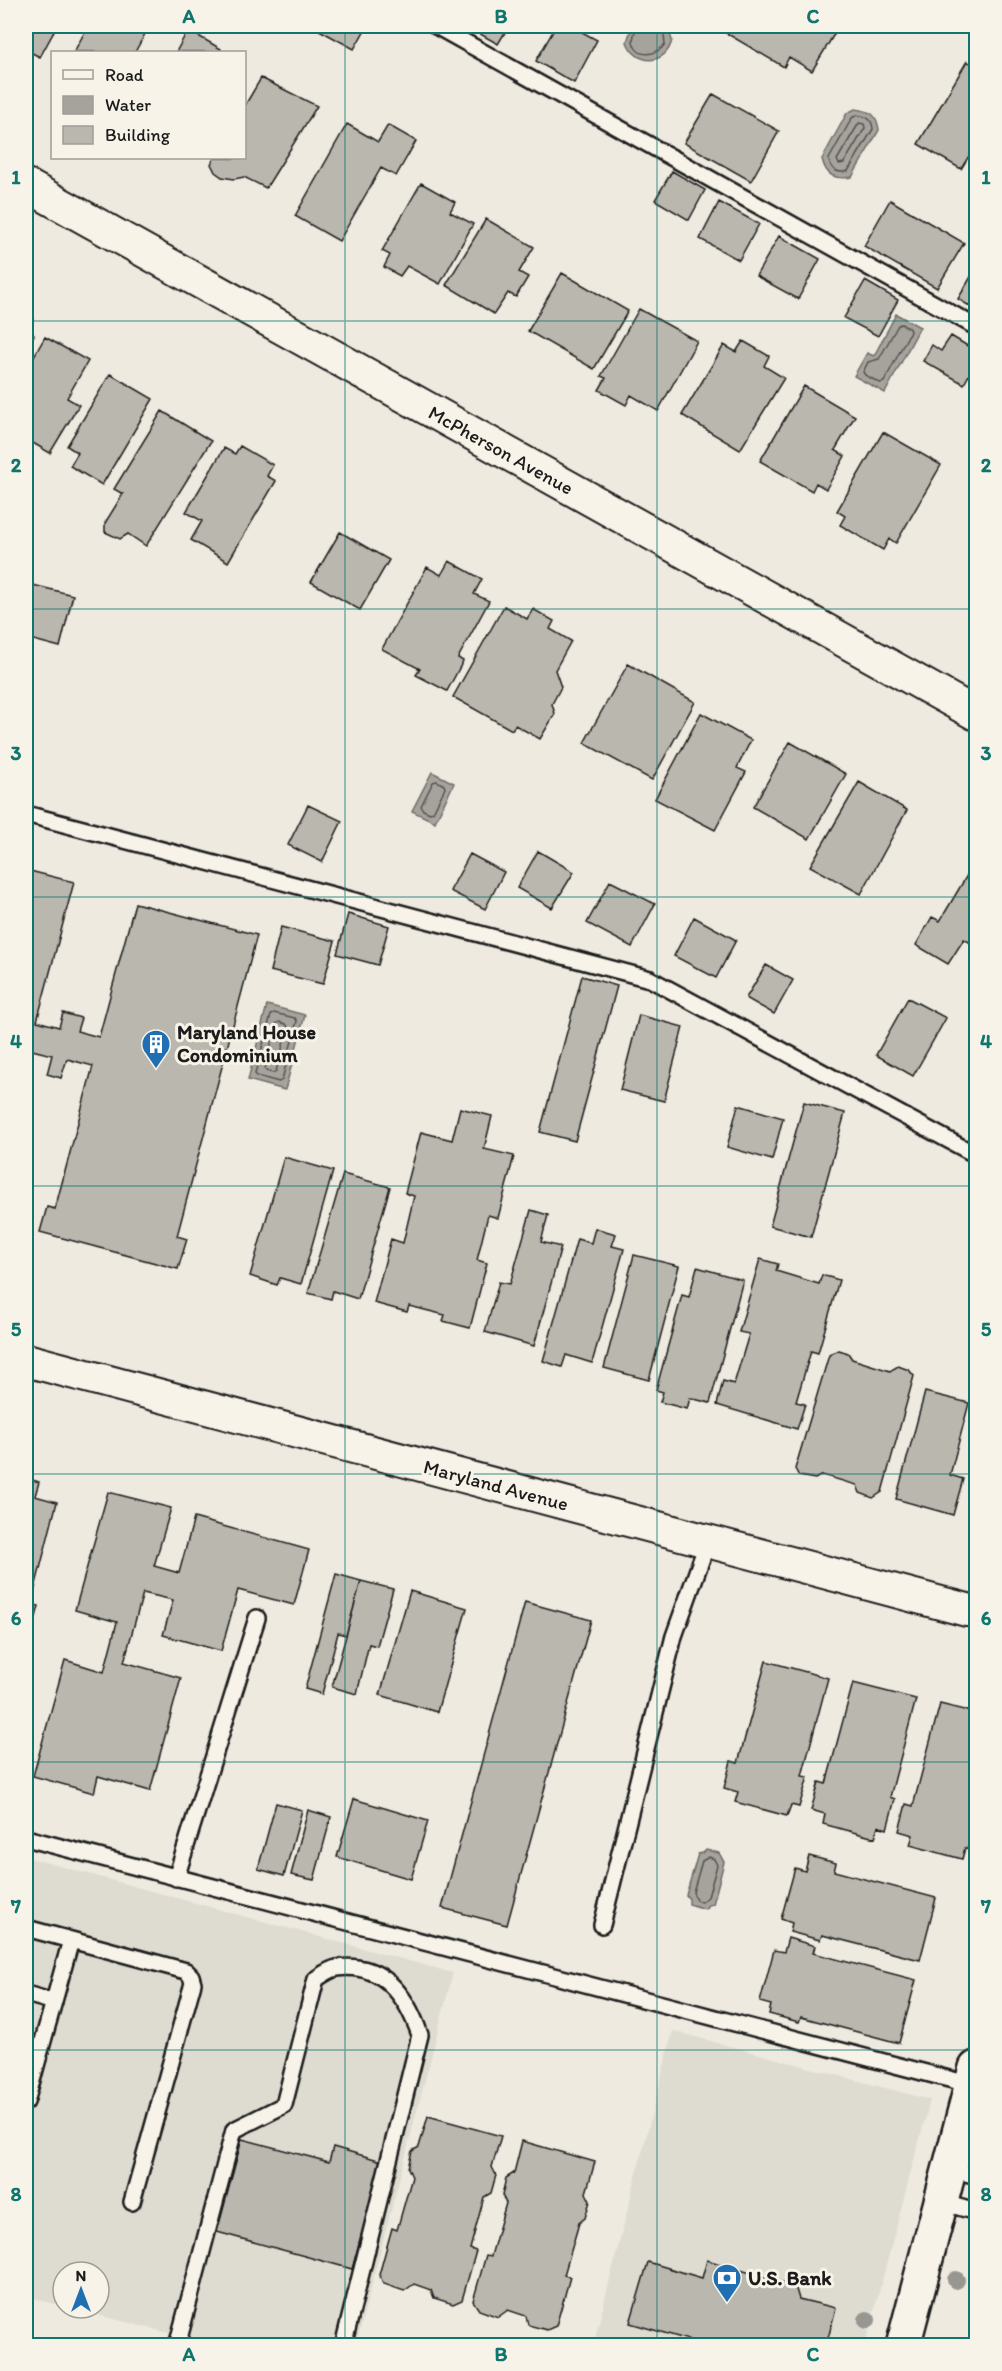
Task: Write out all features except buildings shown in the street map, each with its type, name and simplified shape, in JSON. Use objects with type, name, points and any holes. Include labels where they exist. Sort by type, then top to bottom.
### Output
[{"type":"street","name":"McPherson Avenue","points":[[26,184],[976,714]]},
{"type":"street","name":"Maryland Avenue","points":[[26,1360],[967,1610]]},
{"type":"street","points":[[903,2346],[941,2202],[963,2172],[974,2077]]},
{"type":"lane","points":[[436,26],[976,327]]},
{"type":"lane","points":[[26,814],[650,979],[976,1155]]},
{"type":"lane","points":[[602,1925],[674,1636],[708,1541]]},
{"type":"lane","points":[[176,1878],[257,1618]]},
{"type":"lane","points":[[26,1838],[176,1878],[974,2077]]},
{"type":"lane","points":[[26,1928],[186,1971],[191,1976],[193,1983],[132,2202]]},
{"type":"lane","points":[[26,2102],[71,1940]]},
{"type":"lane","points":[[177,2346],[234,2130],[284,2105],[316,1979],[335,1968],[363,1969],[388,1979],[411,2010],[420,2035],[343,2346]]},
{"type":"lane","points":[[26,1994],[54,2002]]},
{"type":"lane","points":[[941,2202],[976,2212]]},
{"type":"shaded area","points":[[26,1857],[453,1973],[356,2345],[215,2345],[111,2318],[111,2260],[51,2260],[51,2303],[26,2296]]},
{"type":"shaded area","points":[[673,2031],[930,2100],[865,2345],[593,2346]]},
{"type":"water","points":[[632,26],[667,26],[672,40],[669,49],[664,55],[651,60],[637,55],[627,42]]},
{"type":"water","points":[[855,109],[872,114],[877,120],[879,130],[852,177],[832,176],[822,159],[847,113]]},
{"type":"water","points":[[896,314],[920,327],[885,393],[854,376],[867,353],[874,356]]},
{"type":"water","points":[[432,772],[454,783],[435,822],[412,811]]},
{"type":"water","points":[[267,1005],[305,1015],[285,1090],[248,1080]]},
{"type":"water","points":[[706,1850],[719,1853],[724,1862],[713,1904],[708,1905],[705,1909],[689,1904],[686,1895],[698,1854]]},
{"type":"place","name":"Maryland House Condominium","points":[[156,1070]]},
{"type":"place","name":"U.S. Bank","points":[[727,2304]]}]
